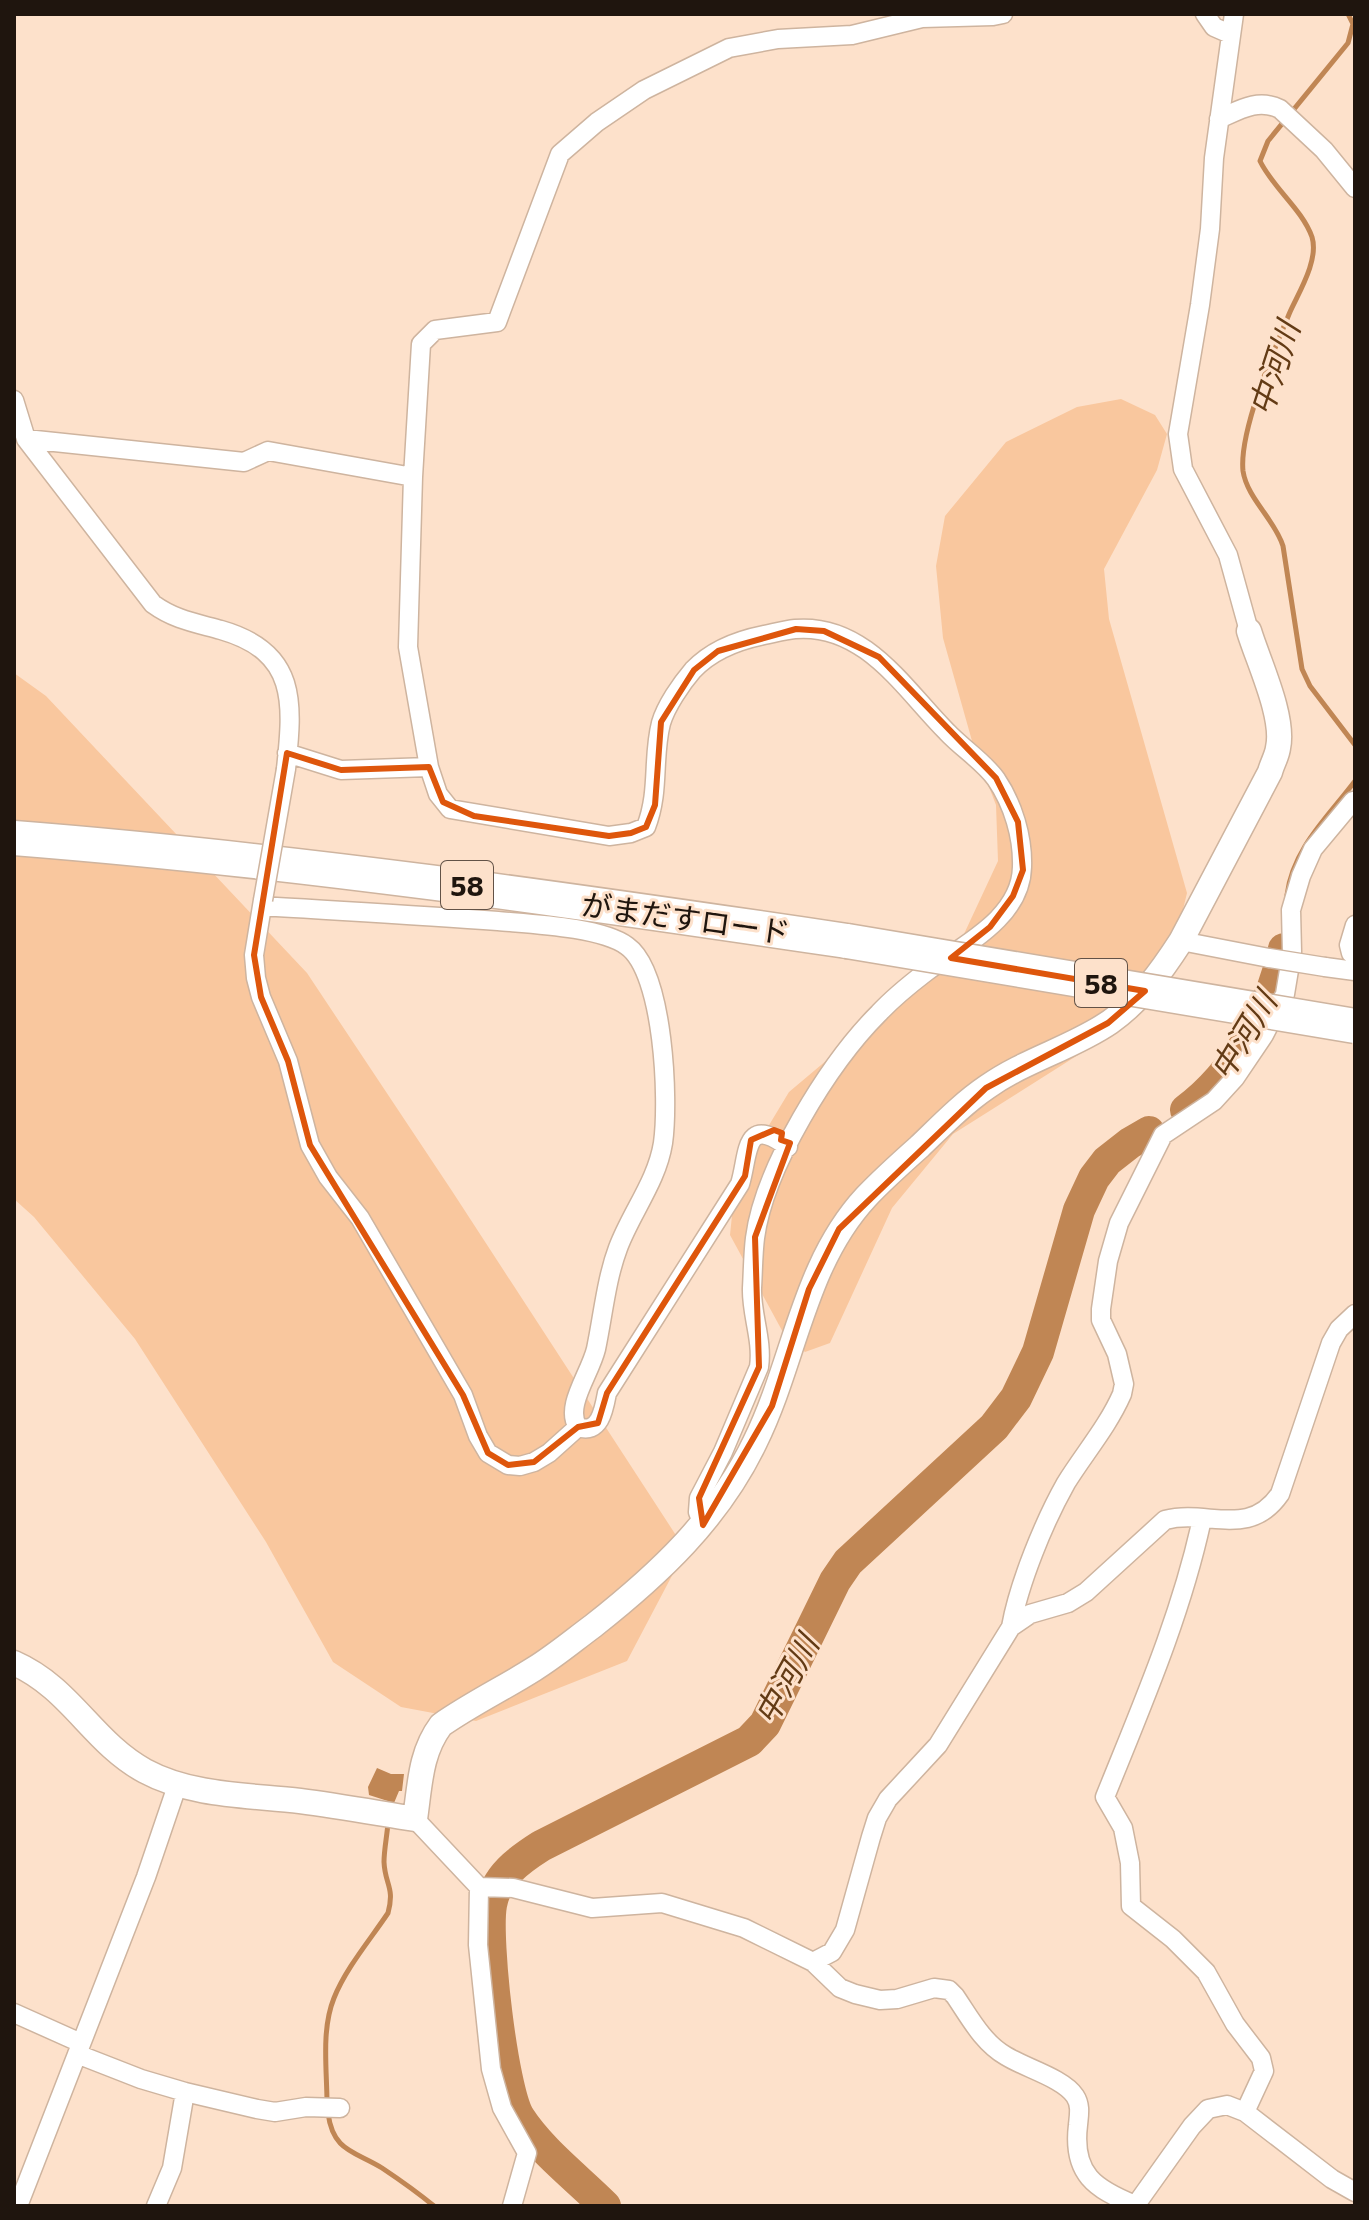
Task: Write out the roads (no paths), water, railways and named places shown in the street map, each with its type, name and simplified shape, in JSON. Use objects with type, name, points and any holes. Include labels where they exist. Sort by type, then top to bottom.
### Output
[{"type":"highway","name":"がまだすロード","points":[[14,838],[241,858],[482,887],[847,941],[1355,1026]]},
{"type":"street","points":[[703,1525],[698,1512],[699,1498],[723,1452],[759,1367],[761,1355],[752,1292],[755,1237],[767,1190],[823,1083],[861,1032],[913,982],[1002,915],[1023,870],[1018,822],[996,778],[947,732],[879,657],[849,640],[824,631],[796,629],[741,642],[718,651],[694,670],[661,722],[655,805],[646,827],[609,836],[450,809],[438,794],[429,767],[408,647],[421,344],[435,330],[497,322],[560,154],[597,122],[644,90],[729,48],[778,39],[852,35],[922,16],[1003,14]]},
{"type":"street","points":[[1205,14],[1214,27],[1230,34]]},
{"type":"street","points":[[415,1819],[424,1755],[441,1725],[538,1667],[645,1585],[676,1555],[718,1505],[754,1445],[782,1380],[820,1265],[848,1218],[866,1196],[986,1088],[1022,1066],[1108,1023],[1139,998],[1181,941],[1270,772],[1279,747],[1274,709],[1228,555],[1183,469],[1178,434],[1200,305],[1219,119],[1234,14]]},
{"type":"street","points":[[1219,119],[1261,104],[1280,109],[1324,150],[1355,188]]},
{"type":"street","points":[[14,400],[26,439],[153,604],[181,620],[248,641],[268,656],[283,675],[291,704],[287,761],[254,955],[261,997],[288,1061],[310,1145],[328,1177],[360,1218],[463,1395],[478,1436],[488,1453],[508,1465],[534,1462],[578,1427]]},
{"type":"street","points":[[26,439],[244,462],[268,451],[413,477]]},
{"type":"street","points":[[287,761],[341,770],[429,767]]},
{"type":"street","points":[[813,1962],[832,1952],[845,1930],[871,1837],[888,1799],[938,1745],[1011,1627],[1014,1609],[1047,1521],[1066,1484],[1122,1394],[1124,1384],[1117,1354],[1101,1320],[1108,1261],[1119,1223],[1172,1118],[1214,1101],[1235,1078],[1264,1035],[1285,994],[1292,952],[1291,910],[1301,876],[1313,849],[1327,830],[1352,811]]},
{"type":"street","points":[[263,903],[568,928],[615,939],[638,955],[651,986],[661,1034],[663,1141],[653,1174],[617,1249],[592,1364],[573,1402],[572,1413],[578,1427],[584,1429],[598,1423],[607,1393],[740,1184],[751,1140],[759,1135],[768,1136],[788,1147]]},
{"type":"street","points":[[1355,925],[1349,945],[1351,953],[1355,955]]},
{"type":"street","points":[[1181,941],[1355,971]]},
{"type":"street","points":[[1011,1627],[1030,1614],[1068,1603],[1086,1592],[1165,1520],[1177,1517],[1226,1520],[1262,1514],[1270,1507],[1280,1494],[1331,1343],[1339,1329],[1355,1314]]},
{"type":"street","points":[[1202,1519],[1190,1574],[1171,1631],[1105,1797],[1117,1815],[1128,1847],[1131,1906],[1173,1939],[1206,1972],[1229,2016],[1261,2058],[1264,2071],[1245,2112]]},
{"type":"street","points":[[14,1663],[44,1679],[65,1696],[120,1755],[177,1786],[318,1803],[415,1819],[485,1887],[513,1888],[592,1908],[662,1903],[744,1928],[813,1962],[826,1978],[840,1988],[880,2000],[912,1997],[934,1988],[949,1990],[988,2041],[1004,2055],[1065,2087],[1075,2096],[1080,2109],[1075,2143],[1077,2156],[1087,2176],[1104,2192],[1135,2205],[1192,2126],[1208,2109],[1227,2105],[1245,2112],[1332,2179],[1355,2192]]},
{"type":"street","points":[[18,2206],[146,1877],[177,1786]]},
{"type":"street","points":[[485,1887],[478,1945],[491,2069],[502,2108],[527,2153],[512,2206]]},
{"type":"street","points":[[14,2013],[141,2079],[275,2112],[332,2107]]},
{"type":"street","points":[[156,2206],[172,2168],[185,2092]]},
{"type":"waterway","name":"中河川","points":[[1348,14],[1353,24],[1348,43],[1268,141],[1260,161],[1307,227],[1312,237],[1313,256],[1259,391],[1246,435],[1243,471],[1250,490],[1283,546],[1302,669],[1310,686],[1355,745]]},
{"type":"waterway","name":"中河川","points":[[1287,895],[1296,862],[1304,848],[1355,781]]},
{"type":"waterway","name":"中河川","points":[[1186,1110],[1221,1078],[1249,1038],[1270,994],[1284,949]]},
{"type":"waterway","name":"中河川","points":[[605,2206],[538,2141],[519,2117],[513,2101],[501,2047],[490,1949],[491,1905],[498,1886],[517,1863],[541,1846],[749,1741],[765,1724],[835,1581],[848,1562],[994,1427],[1016,1398],[1038,1352],[1079,1210],[1094,1178],[1107,1161],[1149,1132]]},
{"type":"waterway","points":[[327,2103],[326,2050],[330,2010],[345,1976],[388,1913],[390,1904],[384,1862],[388,1823]]},
{"type":"waterway","points":[[328,2113],[340,2143],[382,2168],[434,2206]]}]
